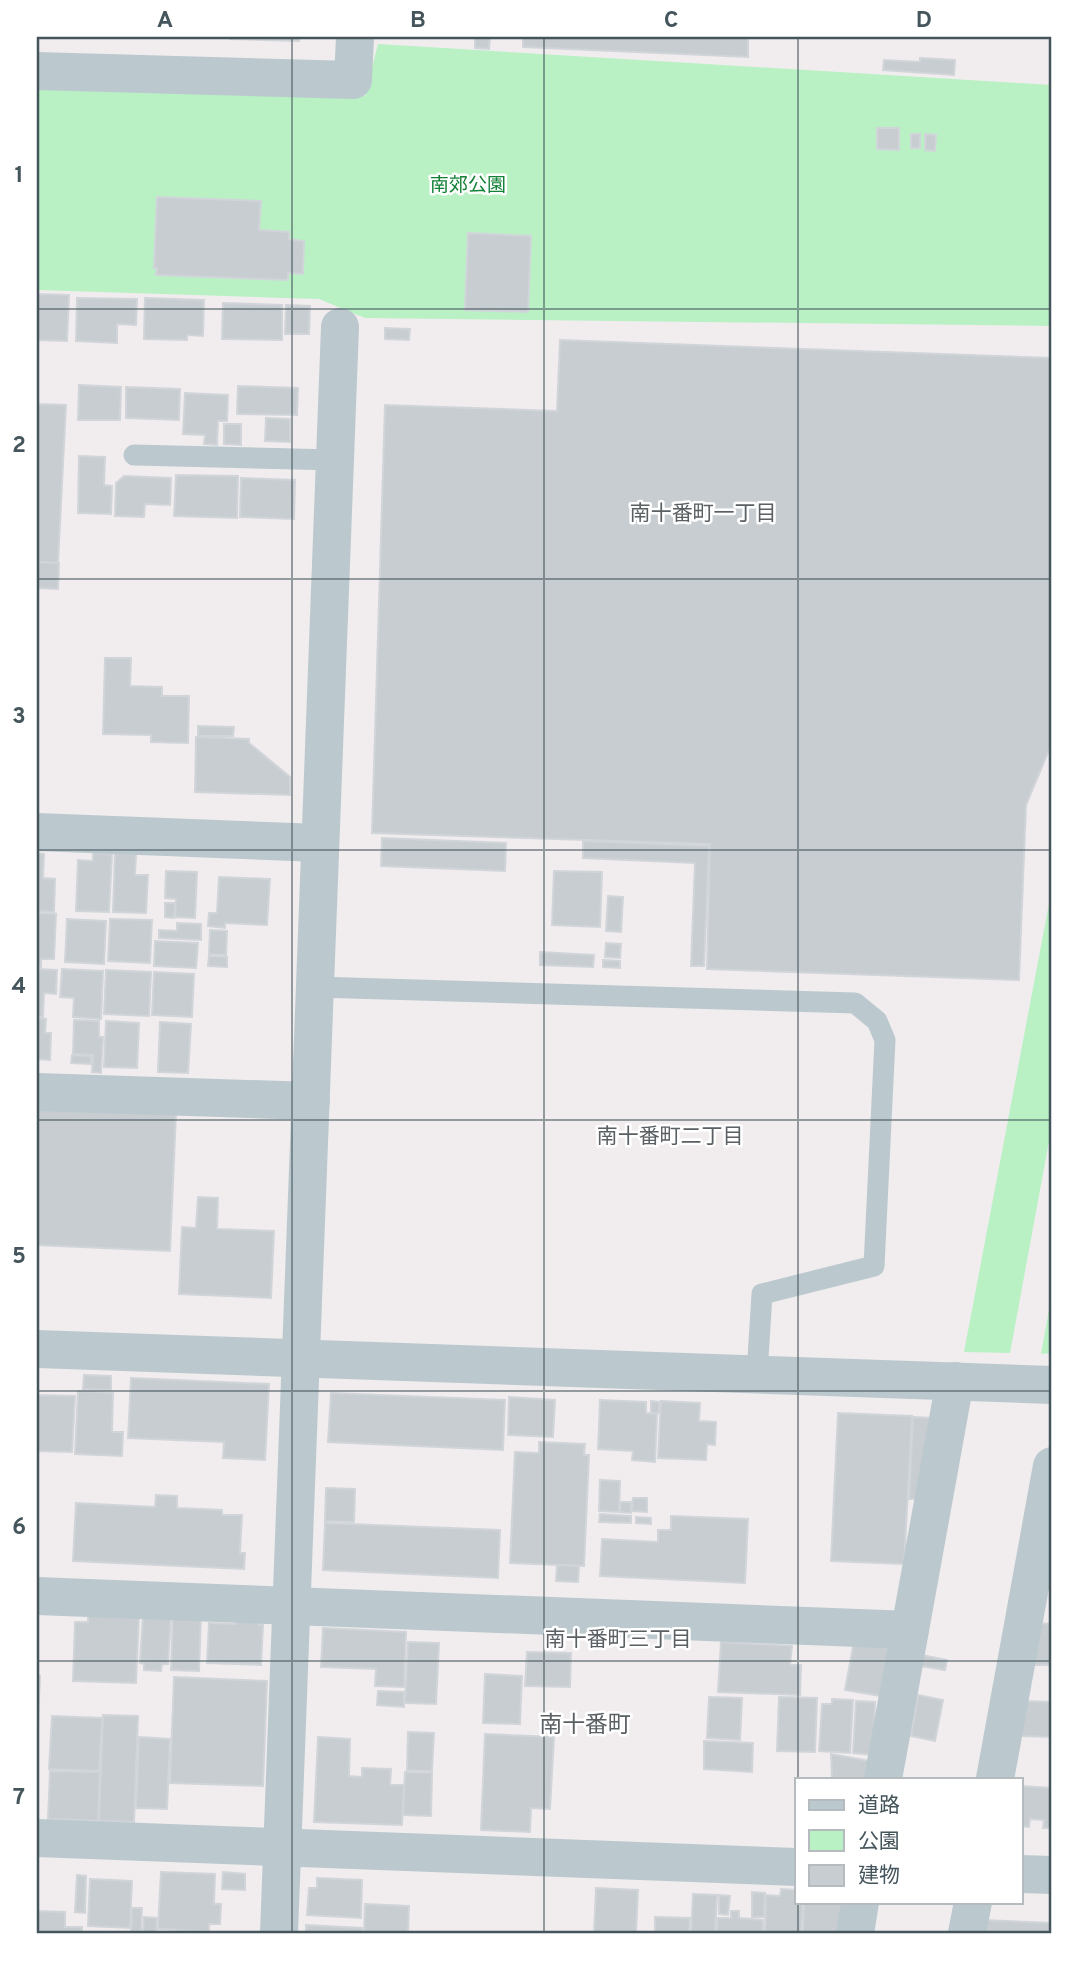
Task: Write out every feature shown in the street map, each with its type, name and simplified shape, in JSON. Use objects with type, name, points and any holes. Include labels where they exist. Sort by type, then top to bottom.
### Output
[{"type":"street","points":[[37,71],[353,80],[355,37]]},
{"type":"street","points":[[279,1933],[340,327]]},
{"type":"street","points":[[37,832],[320,843]]},
{"type":"street","points":[[37,1092],[311,1101]]},
{"type":"street","points":[[37,1349],[1052,1385]]},
{"type":"street","points":[[883,1778],[956,1381]]},
{"type":"street","points":[[995,1778],[1040,1599],[1052,1465]]},
{"type":"street","points":[[37,1596],[910,1630]]},
{"type":"street","points":[[37,1838],[795,1867]]},
{"type":"street","points":[[1023,1874],[1052,1875]]},
{"type":"street","points":[[855,1933],[860,1904]]},
{"type":"street","points":[[968,1933],[973,1904]]},
{"type":"lane","points":[[134,455],[335,460]]},
{"type":"lane","points":[[315,987],[855,1003],[877,1021],[886,1040],[874,1266],[762,1294],[757,1374]]},
{"type":"green space","name":"南郊公園","points":[[378,44],[1052,85],[1052,326],[365,318],[319,299],[37,290],[37,86],[365,96]]},
{"type":"green space","points":[[1052,888],[1052,1125],[1010,1353],[964,1352]]},
{"type":"green space","points":[[1052,1293],[1052,1353],[1041,1354]]},
{"type":"building","points":[[299,37],[299,41],[230,39]]},
{"type":"building","points":[[523,37],[748,37],[748,57],[523,47]]},
{"type":"building","points":[[475,38],[490,38],[489,49],[475,48]]},
{"type":"building","points":[[920,58],[955,60],[954,75],[883,70],[884,60],[920,62]]},
{"type":"building","points":[[877,128],[899,128],[899,150],[877,149]]},
{"type":"building","points":[[911,134],[920,134],[920,148],[911,148]]},
{"type":"building","points":[[925,134],[936,135],[935,151],[925,150]]},
{"type":"building","points":[[157,197],[261,201],[259,230],[289,232],[289,239],[304,241],[303,274],[288,273],[288,280],[156,275]]},
{"type":"building","points":[[468,233],[531,236],[528,312],[465,310]]},
{"type":"building","points":[[37,294],[69,295],[67,341],[37,340]]},
{"type":"building","points":[[77,298],[137,299],[136,325],[117,324],[117,343],[76,341]]},
{"type":"building","points":[[145,298],[204,300],[203,336],[187,335],[187,340],[144,339]]},
{"type":"building","points":[[223,303],[282,305],[282,340],[222,339]]},
{"type":"building","points":[[286,305],[310,306],[309,334],[285,334]]},
{"type":"building","points":[[385,328],[410,329],[409,340],[385,339]]},
{"type":"building","points":[[560,340],[1052,358],[1052,743],[1026,805],[1019,980],[707,969],[710,844],[372,833],[385,405],[557,411]]},
{"type":"building","points":[[79,385],[121,387],[120,420],[78,420]]},
{"type":"building","points":[[238,386],[298,388],[297,415],[237,414]]},
{"type":"building","points":[[126,387],[180,389],[179,420],[126,418]]},
{"type":"building","points":[[185,393],[228,395],[227,421],[218,421],[217,445],[204,444],[205,435],[183,434]]},
{"type":"building","points":[[37,404],[66,405],[58,563],[37,562]]},
{"type":"building","points":[[266,418],[290,419],[290,442],[265,441]]},
{"type":"building","points":[[224,424],[241,424],[241,445],[224,444]]},
{"type":"building","points":[[79,456],[105,457],[104,485],[112,486],[111,514],[78,513]]},
{"type":"building","points":[[176,475],[238,476],[237,518],[174,516]]},
{"type":"building","points":[[124,476],[171,478],[170,505],[145,504],[144,517],[115,516],[116,483]]},
{"type":"building","points":[[241,478],[295,480],[294,519],[240,517]]},
{"type":"building","points":[[37,562],[59,563],[58,589],[37,588]]},
{"type":"building","points":[[105,658],[131,658],[130,686],[162,687],[162,696],[189,696],[188,743],[151,742],[151,735],[103,734]]},
{"type":"building","points":[[198,726],[234,727],[233,736],[198,736]]},
{"type":"building","points":[[196,737],[249,739],[249,743],[290,777],[290,795],[195,792]]},
{"type":"building","points":[[382,838],[506,843],[505,871],[381,866]]},
{"type":"building","points":[[583,841],[709,846],[704,966],[691,966],[695,863],[583,858]]},
{"type":"building","points":[[37,853],[44,854],[43,878],[55,879],[54,912],[37,911]]},
{"type":"building","points":[[93,853],[112,854],[109,912],[76,911],[78,860],[93,861]]},
{"type":"building","points":[[115,853],[136,854],[135,875],[148,875],[146,913],[113,912]]},
{"type":"building","points":[[166,871],[197,872],[195,918],[175,917],[176,899],[165,898]]},
{"type":"building","points":[[554,871],[602,872],[600,927],[552,925]]},
{"type":"building","points":[[219,877],[270,879],[267,925],[225,923],[225,928],[208,926],[209,913],[217,913]]},
{"type":"building","points":[[608,896],[623,897],[621,932],[606,931]]},
{"type":"building","points":[[165,903],[175,903],[174,918],[165,917]]},
{"type":"building","points":[[37,913],[56,914],[54,959],[41,959],[41,967],[37,967]]},
{"type":"building","points":[[67,919],[106,921],[104,964],[65,962]]},
{"type":"building","points":[[110,919],[152,920],[150,963],[108,961]]},
{"type":"building","points":[[177,923],[201,924],[201,940],[159,938],[159,930],[177,931]]},
{"type":"building","points":[[210,930],[227,931],[226,955],[209,954]]},
{"type":"building","points":[[155,941],[198,943],[196,968],[154,966]]},
{"type":"building","points":[[606,943],[621,944],[620,958],[605,957]]},
{"type":"building","points":[[540,952],[594,955],[593,967],[540,965]]},
{"type":"building","points":[[209,956],[227,957],[227,967],[208,966]]},
{"type":"building","points":[[603,960],[620,961],[620,968],[603,967]]},
{"type":"building","points":[[37,969],[57,970],[56,994],[44,993],[43,1017],[37,1017]]},
{"type":"building","points":[[62,969],[103,971],[101,1019],[73,1017],[74,998],[60,997]]},
{"type":"building","points":[[106,970],[151,972],[149,1016],[104,1014]]},
{"type":"building","points":[[154,972],[194,974],[192,1017],[152,1015]]},
{"type":"building","points":[[37,1018],[46,1019],[45,1033],[51,1033],[50,1060],[37,1059]]},
{"type":"building","points":[[74,1020],[99,1021],[99,1037],[103,1037],[101,1073],[92,1072],[93,1055],[73,1054]]},
{"type":"building","points":[[106,1021],[139,1023],[137,1068],[104,1067]]},
{"type":"building","points":[[160,1022],[191,1024],[188,1073],[158,1072]]},
{"type":"building","points":[[72,1055],[91,1056],[91,1064],[71,1063]]},
{"type":"building","points":[[37,1107],[176,1113],[170,1251],[37,1245]]},
{"type":"building","points":[[198,1197],[218,1198],[217,1229],[274,1231],[271,1298],[179,1294],[182,1227],[196,1228]]},
{"type":"building","points":[[84,1375],[111,1376],[111,1390],[83,1389]]},
{"type":"building","points":[[131,1378],[269,1384],[265,1460],[223,1458],[224,1442],[128,1438]]},
{"type":"building","points":[[78,1391],[113,1393],[112,1432],[123,1432],[122,1456],[75,1454]]},
{"type":"building","points":[[331,1393],[505,1400],[503,1450],[328,1442]]},
{"type":"building","points":[[37,1395],[75,1396],[72,1452],[37,1451]]},
{"type":"building","points":[[509,1397],[555,1400],[553,1437],[508,1435]]},
{"type":"building","points":[[600,1400],[646,1402],[646,1413],[657,1414],[655,1462],[632,1460],[633,1451],[598,1449]]},
{"type":"building","points":[[651,1401],[659,1402],[659,1413],[651,1413]]},
{"type":"building","points":[[661,1401],[700,1403],[699,1421],[716,1422],[715,1445],[707,1444],[706,1460],[658,1458]]},
{"type":"building","points":[[838,1413],[912,1416],[904,1564],[831,1561]]},
{"type":"building","points":[[913,1417],[932,1418],[920,1499],[909,1499]]},
{"type":"building","points":[[539,1442],[585,1444],[584,1455],[589,1455],[584,1566],[510,1563],[515,1452],[539,1453]]},
{"type":"building","points":[[600,1480],[620,1481],[619,1512],[599,1511]]},
{"type":"building","points":[[326,1488],[355,1489],[354,1522],[325,1521]]},
{"type":"building","points":[[156,1495],[177,1496],[177,1508],[222,1510],[222,1515],[242,1515],[240,1553],[245,1553],[244,1569],[73,1561],[76,1503],[155,1507]]},
{"type":"building","points":[[633,1498],[647,1498],[647,1512],[632,1511]]},
{"type":"building","points":[[621,1502],[631,1502],[631,1513],[620,1512]]},
{"type":"building","points":[[600,1514],[631,1516],[631,1523],[599,1522]]},
{"type":"building","points":[[671,1516],[748,1519],[745,1583],[600,1576],[602,1539],[658,1542],[658,1530],[671,1530]]},
{"type":"building","points":[[636,1517],[651,1518],[651,1524],[636,1523]]},
{"type":"building","points":[[325,1523],[500,1530],[498,1578],[323,1570]]},
{"type":"building","points":[[557,1565],[579,1566],[578,1582],[556,1581]]},
{"type":"building","points":[[88,1614],[139,1616],[136,1683],[73,1681],[75,1622],[88,1622]]},
{"type":"building","points":[[143,1615],[171,1616],[168,1664],[162,1664],[161,1671],[144,1670],[144,1664],[140,1663]]},
{"type":"building","points":[[173,1615],[201,1616],[199,1671],[171,1670]]},
{"type":"building","points":[[236,1618],[259,1619],[259,1625],[263,1625],[261,1665],[207,1663],[209,1623],[236,1624]]},
{"type":"building","points":[[1035,1623],[1052,1624],[1052,1665],[1033,1665]]},
{"type":"building","points":[[323,1628],[406,1632],[404,1687],[375,1686],[376,1669],[321,1667]]},
{"type":"building","points":[[408,1642],[439,1643],[436,1704],[405,1703]]},
{"type":"building","points":[[721,1642],[792,1646],[790,1665],[801,1665],[800,1695],[718,1692]]},
{"type":"building","points":[[854,1642],[890,1648],[881,1696],[845,1690]]},
{"type":"building","points":[[527,1652],[571,1653],[570,1687],[525,1686]]},
{"type":"building","points":[[922,1655],[947,1660],[945,1670],[920,1666]]},
{"type":"building","points":[[485,1674],[522,1676],[520,1724],[483,1723]]},
{"type":"building","points":[[37,1676],[40,1676],[37,1751]]},
{"type":"building","points":[[174,1677],[267,1681],[263,1786],[170,1783]]},
{"type":"building","points":[[378,1691],[404,1692],[404,1707],[377,1705]]},
{"type":"building","points":[[918,1695],[943,1700],[935,1741],[911,1736]]},
{"type":"building","points":[[709,1697],[742,1698],[740,1740],[707,1738]]},
{"type":"building","points":[[779,1697],[817,1698],[815,1752],[777,1751]]},
{"type":"building","points":[[832,1699],[853,1700],[850,1753],[819,1751],[822,1704],[832,1704]]},
{"type":"building","points":[[856,1701],[875,1702],[873,1755],[853,1753]]},
{"type":"building","points":[[1023,1701],[1052,1702],[1052,1737],[1021,1736]]},
{"type":"building","points":[[103,1715],[138,1716],[134,1822],[99,1821]]},
{"type":"building","points":[[52,1716],[102,1718],[99,1771],[49,1769]]},
{"type":"building","points":[[408,1732],[434,1733],[432,1771],[407,1770]]},
{"type":"building","points":[[485,1734],[554,1737],[550,1809],[531,1808],[530,1832],[481,1830]]},
{"type":"building","points":[[139,1737],[170,1739],[167,1809],[136,1808]]},
{"type":"building","points":[[318,1737],[350,1739],[349,1776],[362,1777],[362,1768],[391,1769],[390,1785],[404,1785],[402,1825],[314,1822]]},
{"type":"building","points":[[704,1741],[753,1743],[752,1772],[704,1769]]},
{"type":"building","points":[[831,1754],[870,1761],[867,1778],[832,1778]]},
{"type":"building","points":[[50,1771],[100,1772],[98,1821],[48,1819]]},
{"type":"building","points":[[405,1772],[432,1773],[431,1816],[403,1815]]},
{"type":"building","points":[[1023,1786],[1052,1788],[1052,1828],[1043,1828],[1044,1820],[1030,1819],[1029,1827],[1023,1826]]},
{"type":"building","points":[[161,1872],[215,1874],[214,1904],[221,1904],[220,1924],[209,1924],[209,1931],[158,1929]]},
{"type":"building","points":[[223,1872],[245,1874],[245,1890],[222,1889]]},
{"type":"building","points":[[77,1875],[86,1876],[85,1913],[75,1912]]},
{"type":"building","points":[[317,1878],[362,1880],[361,1918],[307,1915],[309,1888],[317,1888]]},
{"type":"building","points":[[90,1879],[132,1881],[130,1928],[88,1926]]},
{"type":"building","points":[[596,1888],[638,1890],[636,1933],[594,1933]]},
{"type":"building","points":[[781,1889],[795,1890],[795,1904],[803,1904],[801,1933],[765,1933],[766,1895],[780,1896]]},
{"type":"building","points":[[752,1892],[765,1893],[764,1917],[752,1917]]},
{"type":"building","points":[[693,1894],[717,1895],[715,1933],[691,1933]]},
{"type":"building","points":[[719,1895],[730,1896],[728,1915],[719,1914]]},
{"type":"building","points":[[365,1904],[409,1906],[408,1933],[364,1933]]},
{"type":"building","points":[[804,1904],[841,1904],[839,1933],[803,1933]]},
{"type":"building","points":[[132,1908],[142,1908],[141,1931],[131,1931]]},
{"type":"building","points":[[37,1911],[65,1912],[65,1927],[82,1927],[82,1933],[37,1933]]},
{"type":"building","points":[[731,1911],[739,1911],[739,1918],[763,1920],[763,1933],[717,1933],[717,1918],[731,1918]]},
{"type":"building","points":[[144,1917],[157,1918],[156,1933],[143,1933]]},
{"type":"building","points":[[655,1917],[690,1918],[689,1933],[655,1933]]},
{"type":"building","points":[[983,1920],[1052,1923],[1052,1933],[982,1933]]},
{"type":"building","points":[[306,1925],[362,1928],[362,1933],[306,1933]]},
{"type":"district","name":"南十番町一丁目","points":[[703,513]]},
{"type":"district","name":"南十番町二丁目","points":[[670,1136]]},
{"type":"district","name":"南十番町三丁目","points":[[618,1639]]},
{"type":"district","name":"南十番町","points":[[585,1724]]}]
